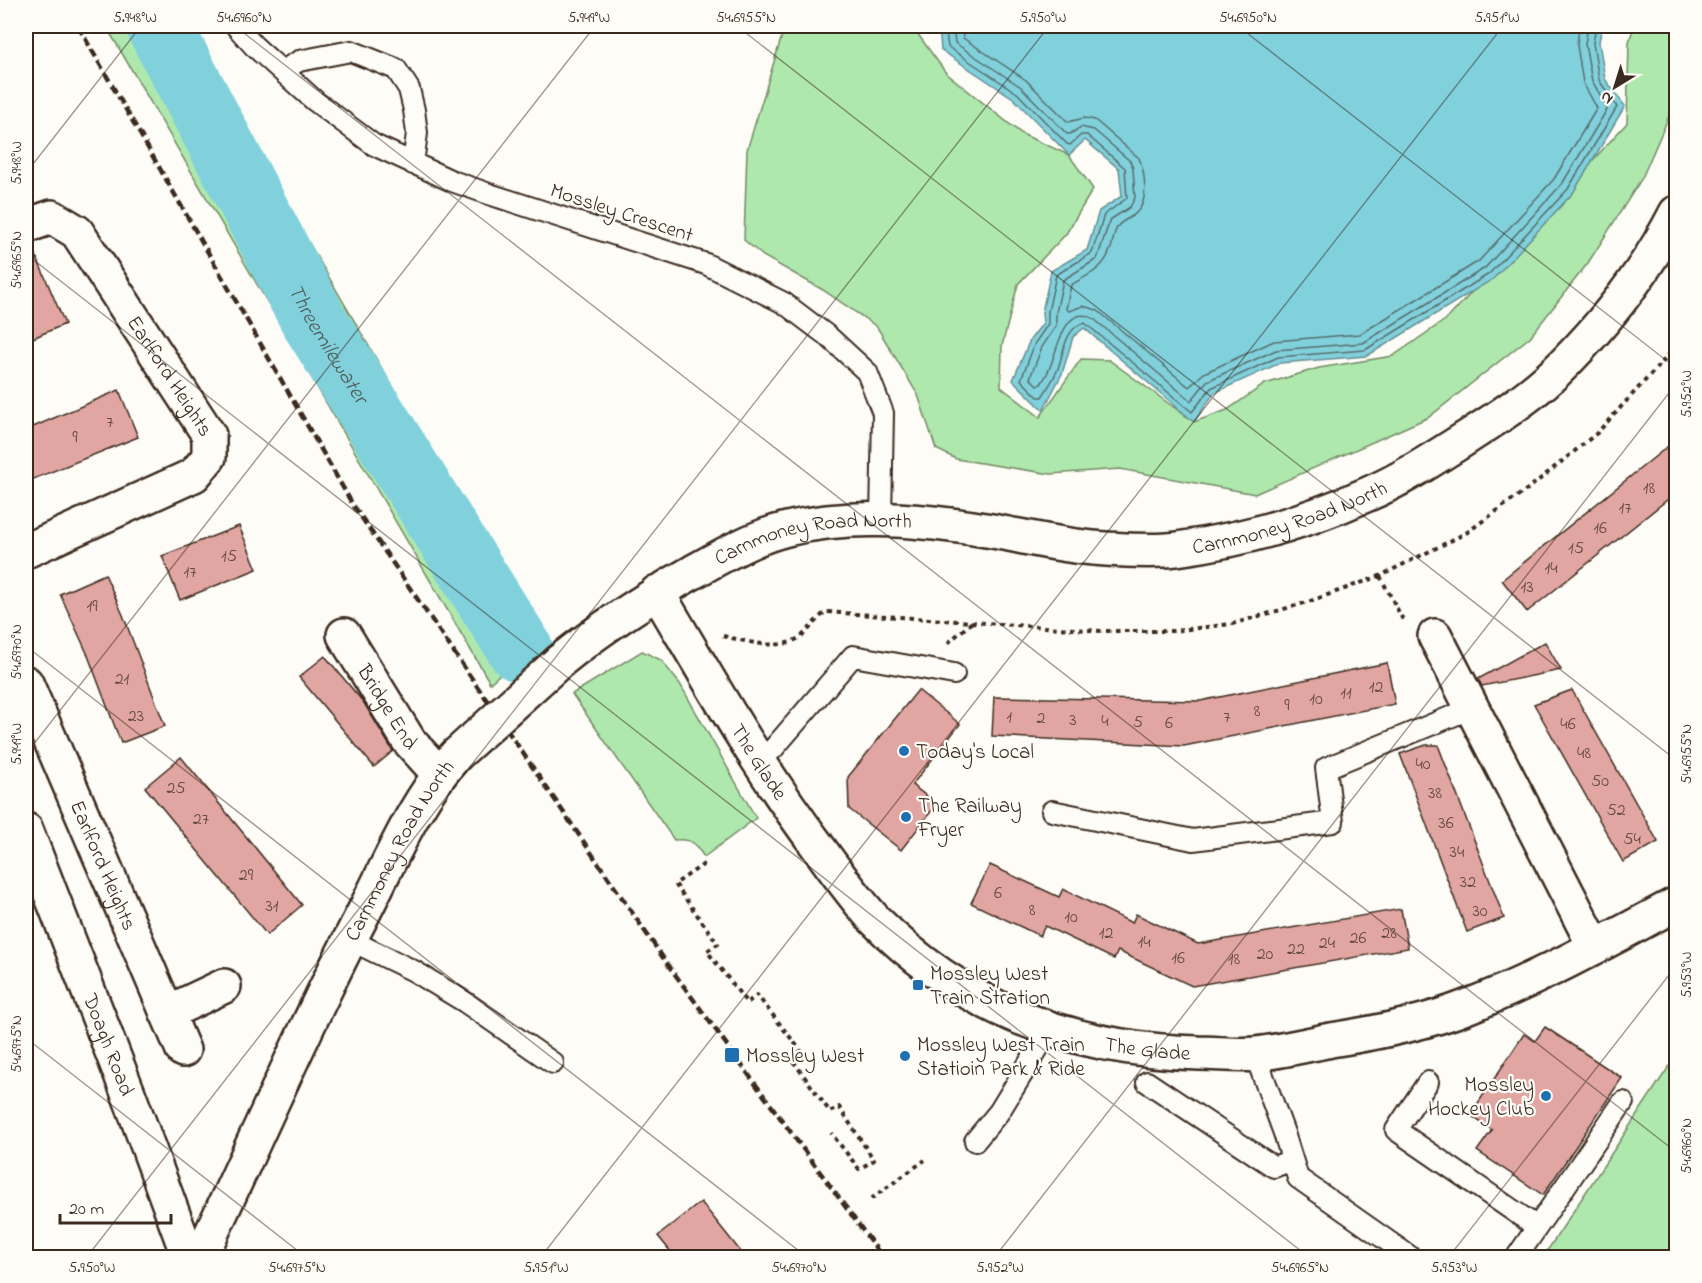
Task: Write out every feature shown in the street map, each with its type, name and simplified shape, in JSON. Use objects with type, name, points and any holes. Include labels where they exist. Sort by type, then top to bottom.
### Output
[{"type":"street","name":"Carnmoney Road North","points":[[200,1257],[350,940],[423,798],[448,765],[560,661],[589,638],[657,592],[744,544],[785,529],[831,521],[881,519],[972,528],[1105,549],[1175,549],[1303,521],[1371,493],[1435,458],[1508,411],[1564,364],[1612,311],[1659,246],[1677,213]]},
{"type":"street","name":"Earlford Heights","points":[[26,226],[52,217],[77,232],[208,435],[209,457],[194,475],[26,551]]},
{"type":"street","name":"The Glade","points":[[657,592],[756,760],[830,864],[872,916],[921,962],[955,985],[1042,1027],[1092,1041],[1144,1050],[1254,1054],[1387,1030],[1462,1009],[1502,993],[1677,904]]},
{"type":"street","name":"Bridge End","points":[[344,634],[409,741],[448,765]]},
{"type":"street","points":[[1435,636],[1595,947]]},
{"type":"street","name":"Earlford Heights","points":[[26,683],[183,1050]]},
{"type":"street","name":"Doagh Road","points":[[26,830],[189,1257]]},
{"type":"street","points":[[167,1013],[224,986]]},
{"type":"lane","name":"Mossley Crescent","points":[[236,26],[254,46],[315,100],[374,145],[413,164],[489,194],[706,264],[784,303],[829,337],[867,372],[883,413],[881,519]]},
{"type":"lane","points":[[282,70],[299,61],[351,51],[396,69],[409,89],[414,110],[417,133],[413,164]]},
{"type":"lane","points":[[756,760],[773,749],[853,656],[954,674]]},
{"type":"lane","points":[[1052,811],[1193,840],[1333,822],[1326,768],[1472,708]]},
{"type":"lane","points":[[350,940],[424,977],[465,1002],[553,1063]]},
{"type":"lane","points":[[975,1141],[999,1112],[1040,1045],[1042,1027]]},
{"type":"lane","points":[[1254,1054],[1298,1178],[1412,1257]]},
{"type":"lane","points":[[1147,1082],[1274,1167],[1292,1160]]},
{"type":"lane","points":[[1428,1082],[1396,1130],[1537,1227]]},
{"type":"lane","points":[[1516,1257],[1623,1102]]},
{"type":"path","points":[[704,864],[675,884],[718,944],[707,951],[747,1003],[757,995],[801,1051],[791,1058],[830,1112],[838,1107],[874,1160],[859,1169],[831,1132]]},
{"type":"path","points":[[872,1199],[925,1160]]},
{"type":"green space","points":[[106,26],[183,26],[539,639],[490,683]]},
{"type":"green space","points":[[785,26],[912,26],[946,73],[1022,134],[1069,155],[1093,189],[1066,234],[1018,284],[1002,346],[1001,387],[1040,417],[1081,359],[1109,360],[1194,422],[1227,410],[1265,384],[1319,368],[1393,356],[1448,318],[1627,123],[1629,42],[1634,26],[1676,26],[1676,100],[1642,178],[1588,263],[1530,337],[1429,417],[1255,494],[1120,469],[1051,474],[956,459],[936,449],[918,395],[877,327],[823,290],[763,256],[744,240],[747,150]]},
{"type":"green space","points":[[642,651],[661,660],[680,684],[756,818],[704,857],[692,843],[685,840],[674,840],[572,694]]},
{"type":"green space","points":[[1676,1056],[1676,1257],[1543,1257]]},
{"type":"water","points":[[939,26],[1602,26],[1599,42],[1605,79],[1625,106],[1573,193],[1493,279],[1367,356],[1280,363],[1214,393],[1194,422],[1084,328],[1073,337],[1062,374],[1043,410],[1013,380],[1030,340],[1043,323],[1042,312],[1051,271],[1087,250],[1099,211],[1122,196],[1119,169],[1085,140],[1069,155],[1013,98],[941,50]]},
{"type":"building","points":[[26,244],[31,244],[65,324],[26,341]]},
{"type":"building","points":[[119,390],[138,437],[26,482],[26,430]]},
{"type":"building","points":[[1677,439],[1677,492],[1527,612],[1502,580]]},
{"type":"building","points":[[239,526],[257,569],[180,600],[162,556]]},
{"type":"building","points":[[105,574],[165,726],[121,743],[87,653],[60,594]]},
{"type":"building","points":[[1545,642],[1561,670],[1482,686],[1478,679]]},
{"type":"building","points":[[325,656],[364,703],[393,751],[374,767],[299,677]]},
{"type":"building","points":[[1387,663],[1395,704],[1184,746],[992,736],[994,697],[1200,701]]},
{"type":"building","name":"Today's Local","points":[[918,690],[960,724],[912,785],[937,804],[901,850],[849,809],[848,777]]},
{"type":"building","points":[[1572,690],[1658,842],[1623,862],[1534,704]]},
{"type":"building","points":[[1426,745],[1438,745],[1504,918],[1467,932],[1400,754]]},
{"type":"building","points":[[181,757],[302,905],[267,935],[145,787]]},
{"type":"building","points":[[990,865],[1059,897],[1063,889],[1132,923],[1136,914],[1198,944],[1401,909],[1408,948],[1192,986],[1118,951],[1114,959],[1045,926],[1040,936],[971,903]]},
{"type":"building","name":"Mossley Hockey Club","points":[[1545,1027],[1622,1078],[1543,1195],[1477,1151],[1492,1130],[1470,1115],[1524,1034],[1535,1041]]},
{"type":"building","points":[[701,1202],[745,1257],[675,1257],[658,1236]]},
{"type":"waterway","name":"Threemilewater","points":[[159,26],[314,321],[520,649]]},
{"type":"railway","points":[[78,26],[353,505],[666,962],[883,1258]]},
{"type":"place","name":"Today's Local","points":[[904,751]]},
{"type":"place","name":"The Railway Fryer","points":[[906,817]]},
{"type":"place","name":"Mossley West Train Stration","points":[[918,985]]},
{"type":"place","name":"Mossley West","points":[[732,1055]]},
{"type":"place","name":"Mossley West Train Statioin Park & Ride","points":[[905,1056]]},
{"type":"place","name":"Mossley Hockey Club","points":[[1546,1096]]}]
